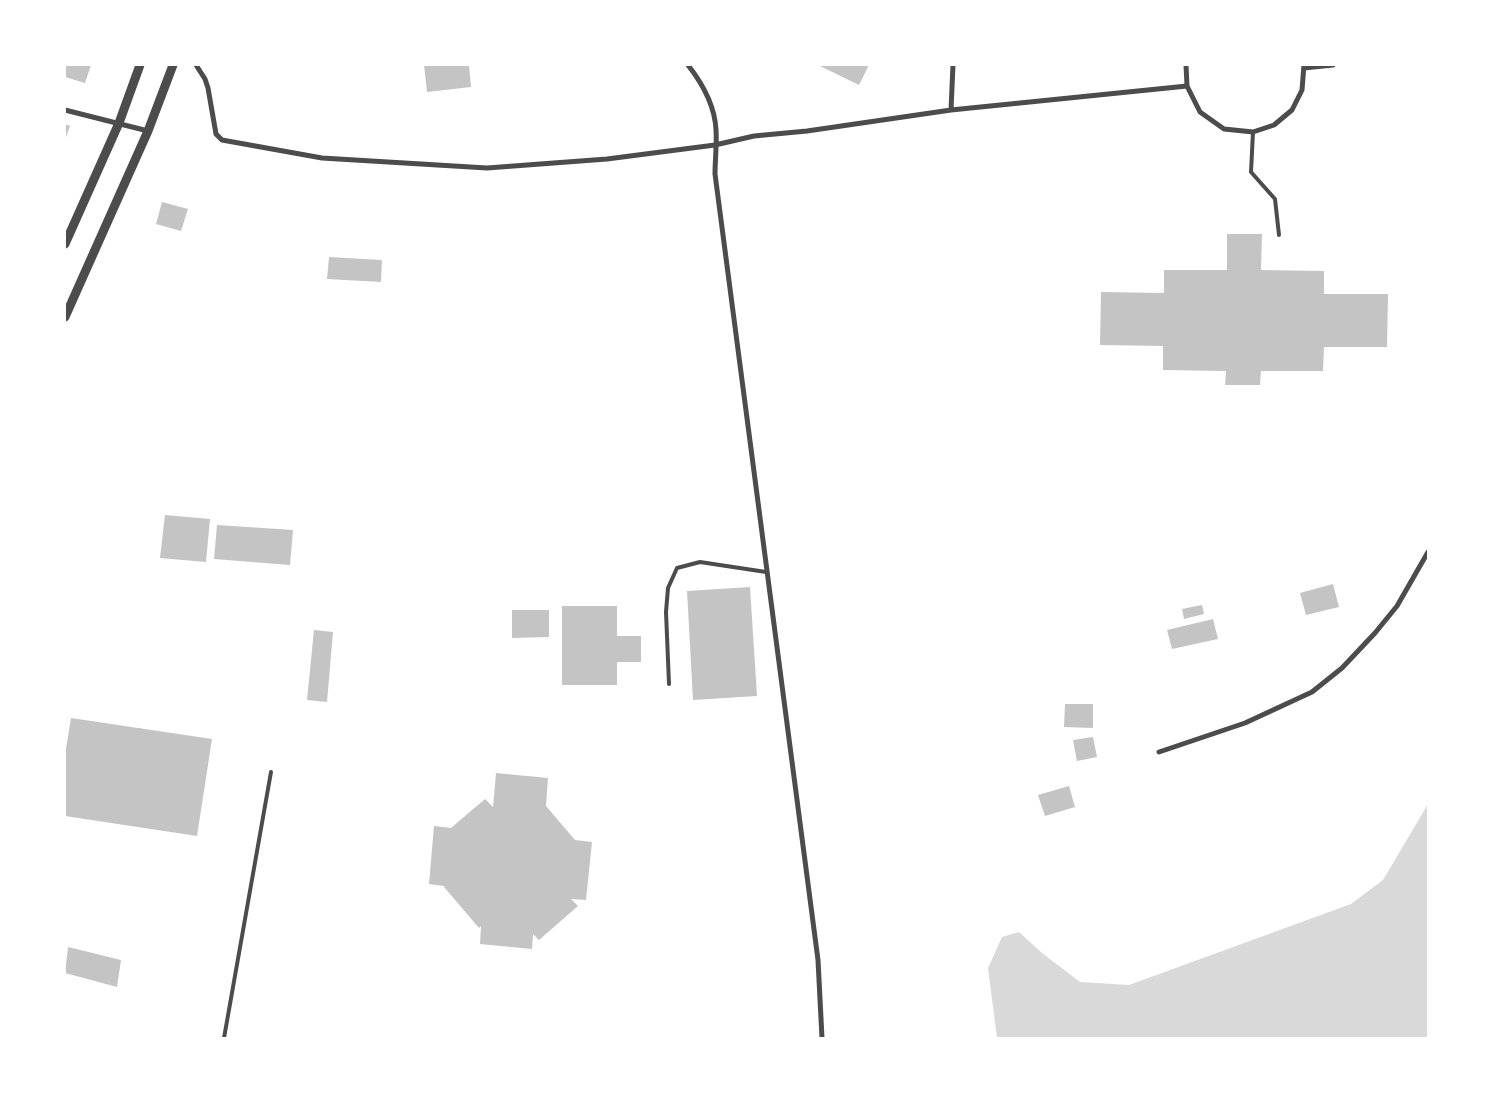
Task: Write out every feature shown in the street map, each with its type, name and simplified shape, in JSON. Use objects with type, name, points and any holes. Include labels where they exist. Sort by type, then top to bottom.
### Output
[{"type":"street","points":[[65,244],[119,123],[140,65]]},
{"type":"street","points":[[65,317],[148,131],[173,65]]},
{"type":"street","points":[[196,65],[205,79],[216,134],[220,139],[322,158],[487,168],[607,158],[715,145],[754,136],[807,131],[951,110],[1187,86]]},
{"type":"street","points":[[688,65],[696,76],[714,115],[716,131],[715,174],[818,960],[822,1038]]},
{"type":"street","points":[[951,110],[953,65]]},
{"type":"street","points":[[1186,65],[1187,86],[1200,112],[1224,129],[1253,132],[1274,125],[1292,110],[1302,90],[1304,66],[1334,65]]},
{"type":"street","points":[[65,110],[148,131]]},
{"type":"street","points":[[1158,752],[1245,722],[1312,692],[1342,668],[1375,633],[1397,606],[1428,552]]},
{"type":"lane","points":[[1253,132],[1251,172],[1275,199],[1279,235]]},
{"type":"lane","points":[[669,684],[666,612],[668,588],[677,568],[700,562],[766,572]]},
{"type":"lane","points":[[224,1038],[270,772]]},
{"type":"shaded area","points":[[1428,804],[1428,1038],[997,1038],[988,968],[1002,937],[1019,932],[1042,953],[1080,982],[1129,985],[1351,904],[1383,880]]},
{"type":"building","points":[[65,65],[91,65],[85,83],[65,77]]},
{"type":"building","points":[[424,65],[469,65],[471,87],[427,92]]},
{"type":"building","points":[[818,65],[869,65],[859,85]]},
{"type":"building","points":[[65,124],[70,126],[65,140]]},
{"type":"building","points":[[162,202],[188,209],[181,231],[156,224]]},
{"type":"building","points":[[1227,234],[1262,234],[1261,270],[1324,271],[1324,294],[1388,294],[1387,347],[1324,347],[1323,371],[1261,371],[1260,385],[1225,385],[1226,371],[1163,370],[1163,346],[1100,345],[1101,292],[1164,293],[1164,270],[1227,270]]},
{"type":"building","points":[[329,257],[382,260],[381,282],[327,279]]},
{"type":"building","points":[[165,515],[210,519],[206,562],[160,558]]},
{"type":"building","points":[[217,525],[293,530],[290,565],[214,559]]},
{"type":"building","points":[[1333,584],[1339,607],[1306,615],[1300,593]]},
{"type":"building","points":[[750,587],[757,696],[693,700],[687,591]]},
{"type":"building","points":[[1202,605],[1204,614],[1184,619],[1182,609]]},
{"type":"building","points":[[562,606],[617,606],[617,636],[641,636],[641,662],[617,662],[617,685],[562,685]]},
{"type":"building","points":[[512,610],[549,610],[549,637],[512,638]]},
{"type":"building","points":[[1213,619],[1218,639],[1172,649],[1167,630]]},
{"type":"building","points":[[314,630],[333,632],[327,702],[307,700]]},
{"type":"building","points":[[1065,704],[1093,704],[1093,728],[1064,727]]},
{"type":"building","points":[[71,718],[212,739],[197,836],[65,816],[65,755]]},
{"type":"building","points":[[1093,737],[1097,757],[1077,761],[1073,740]]},
{"type":"building","points":[[496,773],[548,778],[546,806],[575,840],[592,842],[586,900],[571,899],[578,906],[539,940],[533,934],[532,949],[480,944],[481,926],[479,928],[444,886],[429,884],[434,826],[451,828],[485,799],[493,807]]},
{"type":"building","points":[[1069,786],[1075,807],[1045,816],[1038,795]]},
{"type":"building","points":[[68,947],[121,960],[117,987],[65,973]]}]
